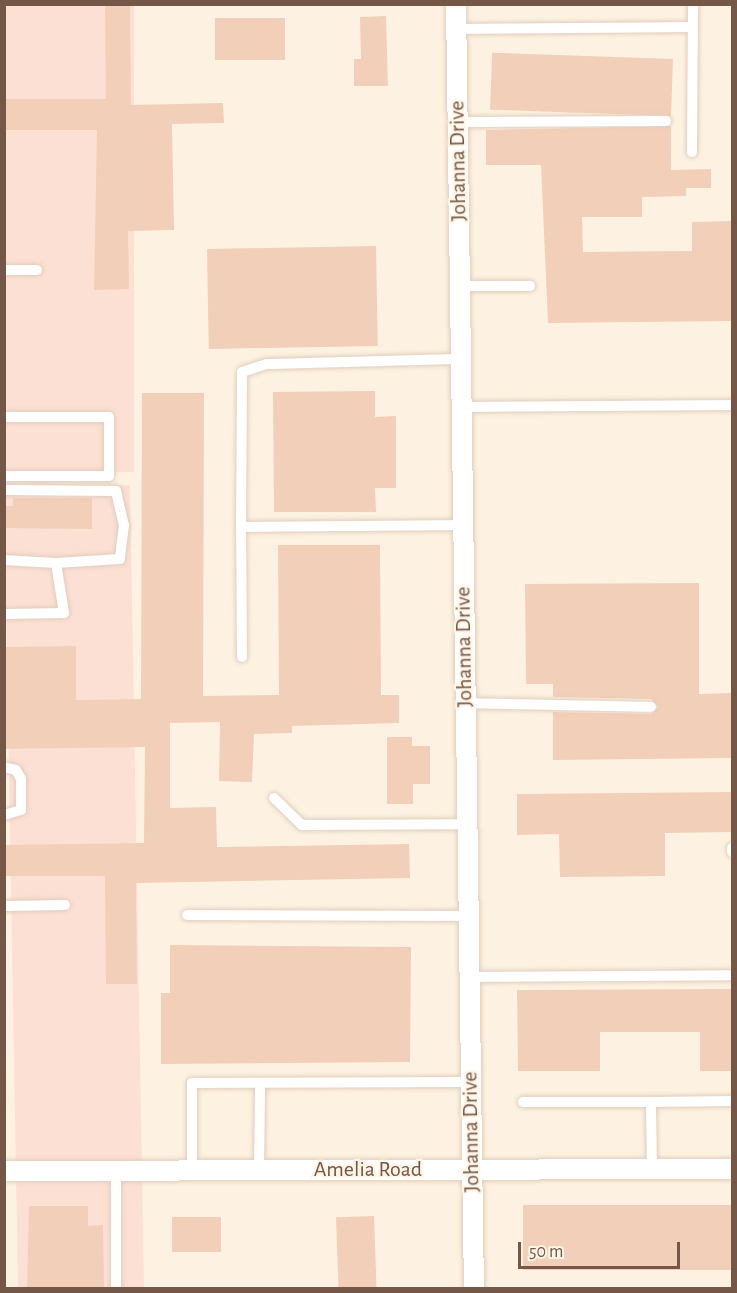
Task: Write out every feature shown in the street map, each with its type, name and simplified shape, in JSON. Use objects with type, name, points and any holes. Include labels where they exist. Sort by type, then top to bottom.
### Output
[{"type":"street","name":"Johanna Drive","points":[[456,4],[464,704],[474,1288]]},
{"type":"street","name":"Amelia Road","points":[[4,1171],[732,1169]]},
{"type":"lane","points":[[692,152],[693,4]]},
{"type":"lane","points":[[456,29],[693,27]]},
{"type":"lane","points":[[457,122],[666,121]]},
{"type":"lane","points":[[4,270],[37,270]]},
{"type":"lane","points":[[459,286],[530,286]]},
{"type":"lane","points":[[242,657],[242,372],[267,364],[460,359]]},
{"type":"lane","points":[[462,407],[732,405]]},
{"type":"lane","points":[[4,417],[109,417],[109,476],[4,476]]},
{"type":"lane","points":[[4,490],[116,491],[124,525],[120,559],[56,563],[4,560]]},
{"type":"lane","points":[[241,527],[462,525]]},
{"type":"lane","points":[[4,614],[64,613],[56,563]]},
{"type":"lane","points":[[464,704],[651,707]]},
{"type":"lane","points":[[4,767],[15,770],[21,779],[21,810],[4,815]]},
{"type":"lane","points":[[274,798],[302,825],[466,824]]},
{"type":"lane","points":[[4,906],[65,905]]},
{"type":"lane","points":[[187,915],[468,916]]},
{"type":"lane","points":[[469,977],[732,975]]},
{"type":"lane","points":[[192,1170],[192,1083],[471,1082]]},
{"type":"lane","points":[[259,1170],[260,1083]]},
{"type":"lane","points":[[523,1102],[732,1101]]},
{"type":"lane","points":[[651,1102],[652,1169]]},
{"type":"lane","points":[[116,1288],[117,1170]]},
{"type":"shaded area","points":[[5,5],[134,5],[134,472],[5,472]]},
{"type":"shaded area","points":[[130,485],[144,1288],[18,1288],[4,487]]},
{"type":"building","points":[[105,4],[130,4],[131,105],[223,103],[224,123],[172,124],[174,230],[128,231],[129,289],[94,290],[97,130],[4,130],[4,99],[106,99]]},
{"type":"building","points":[[386,16],[388,86],[354,86],[354,59],[361,59],[360,17]]},
{"type":"building","points":[[215,18],[285,18],[285,60],[215,60]]},
{"type":"building","points":[[492,53],[673,59],[671,116],[490,110]]},
{"type":"building","points":[[671,126],[671,170],[711,169],[711,188],[686,188],[686,196],[642,197],[642,217],[582,217],[583,252],[692,251],[692,222],[732,221],[732,321],[548,323],[541,165],[486,165],[486,130]]},
{"type":"building","points":[[376,246],[378,346],[209,349],[207,249]]},
{"type":"building","points":[[375,391],[375,417],[396,416],[396,488],[375,488],[376,512],[274,512],[273,392]]},
{"type":"building","points":[[142,393],[204,393],[203,696],[279,695],[278,545],[380,545],[381,695],[399,695],[399,723],[292,726],[292,733],[254,734],[252,782],[219,781],[220,722],[170,723],[170,808],[216,807],[217,847],[409,844],[410,878],[136,883],[137,984],[106,984],[105,876],[4,876],[4,845],[144,843],[145,747],[4,749],[4,647],[76,646],[76,700],[141,699]]},
{"type":"building","points":[[13,498],[92,498],[92,529],[4,528],[4,506],[13,506]]},
{"type":"building","points":[[699,583],[699,694],[732,693],[732,758],[553,760],[553,712],[651,714],[658,707],[651,699],[553,697],[553,684],[526,684],[525,584]]},
{"type":"building","points":[[387,737],[412,737],[412,746],[430,746],[430,784],[413,784],[413,804],[387,804]]},
{"type":"building","points":[[732,792],[732,832],[665,833],[665,876],[560,877],[559,834],[517,835],[517,794]]},
{"type":"building","points":[[170,945],[411,947],[410,1062],[161,1064],[161,993],[170,993]]},
{"type":"building","points":[[732,989],[732,1071],[700,1071],[700,1032],[600,1032],[600,1071],[518,1071],[517,990]]},
{"type":"building","points":[[523,1205],[732,1205],[732,1270],[523,1270]]},
{"type":"building","points":[[29,1206],[88,1206],[88,1226],[103,1225],[104,1288],[27,1288]]},
{"type":"building","points":[[374,1216],[377,1288],[338,1288],[336,1217]]},
{"type":"building","points":[[172,1217],[221,1217],[221,1252],[172,1252]]}]
